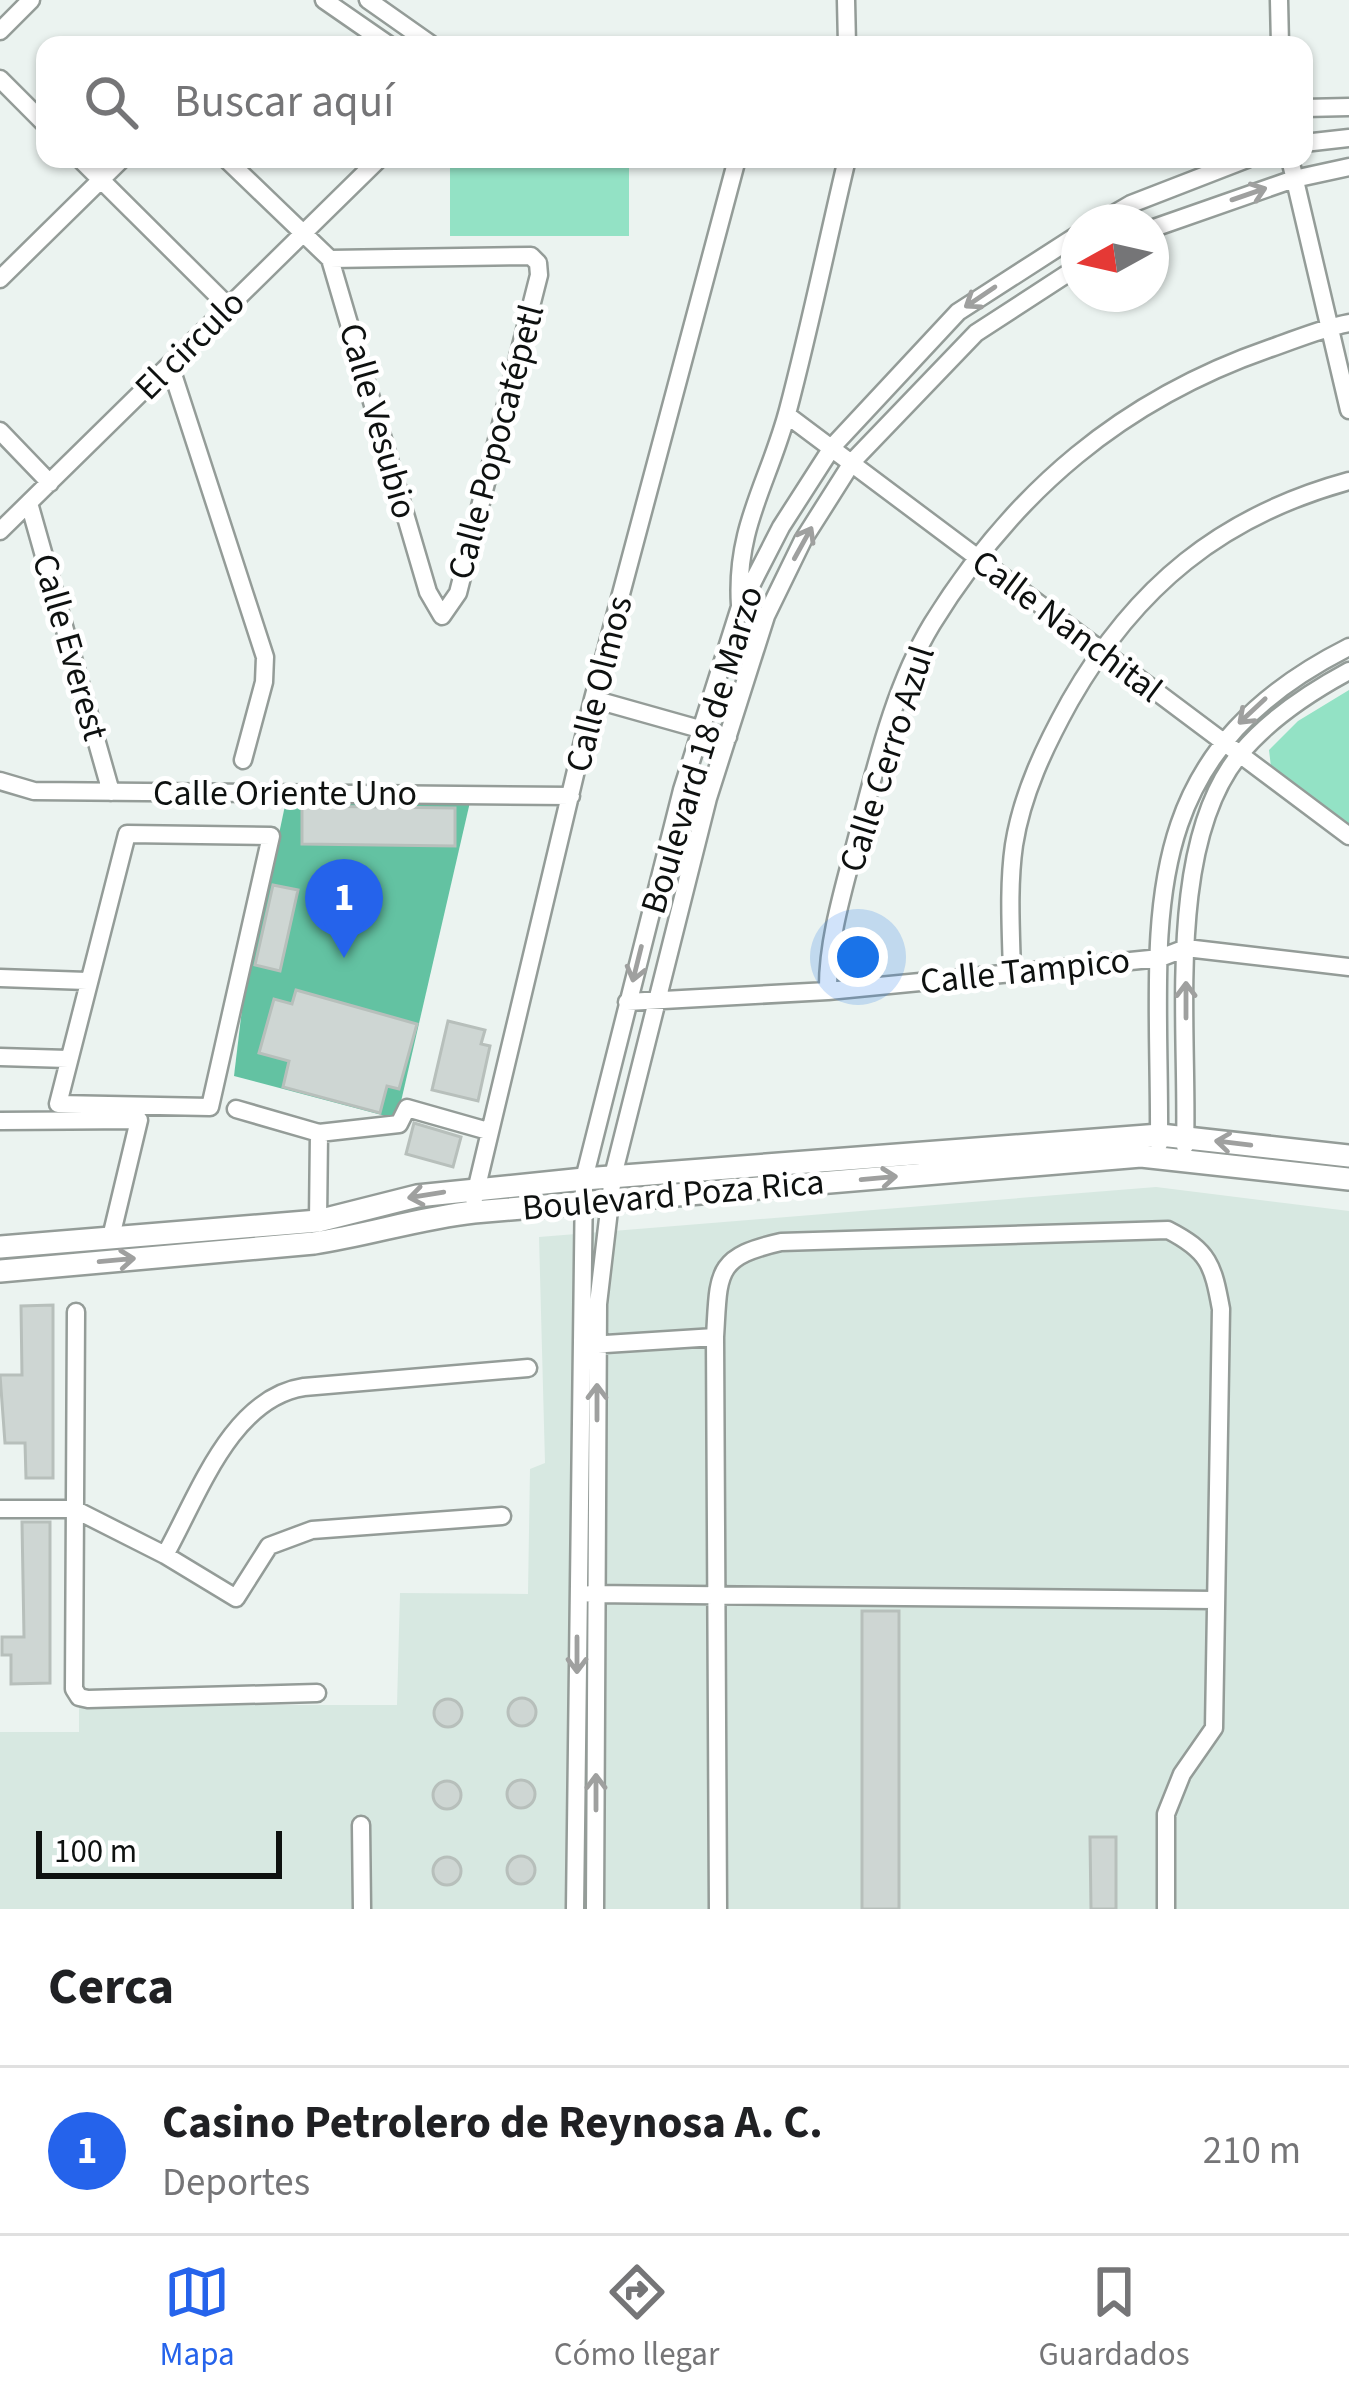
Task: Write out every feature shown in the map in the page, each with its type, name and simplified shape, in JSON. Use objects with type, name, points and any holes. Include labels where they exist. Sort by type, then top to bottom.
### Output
[{"type":"main road","name":"Boulevard Poza Rica","points":[[584,1190],[610,1200],[1160,1146]]},
{"type":"main road","name":"Boulevard Poza Rica","points":[[0,1270],[354,1238],[474,1202],[584,1190],[613,1176],[1160,1146],[1284,1160],[1349,1179]]},
{"type":"main road","name":"Boulevard Poza Rica","points":[[1284,1160],[1349,1156]]},
{"type":"main road","name":"Boulevard Poza Rica","points":[[0,1247],[318,1221],[417,1196],[474,1202]]},
{"type":"street","points":[[0,32],[31,0]]},
{"type":"street","points":[[324,0],[376,36]]},
{"type":"street","points":[[368,0],[419,36]]},
{"type":"street","points":[[846,0],[847,36]]},
{"type":"street","points":[[1279,0],[1280,36]]},
{"type":"street","points":[[0,79],[36,115]]},
{"type":"street","points":[[1313,108],[1349,107]]},
{"type":"street","points":[[1313,142],[1349,138]]},
{"type":"street","points":[[1169,223],[1294,179],[1349,166]]},
{"type":"street","points":[[89,168],[229,307]]},
{"type":"street","points":[[0,279],[113,168]]},
{"type":"street","name":"Calle Vesubio","points":[[235,168],[330,259],[428,592],[442,616]]},
{"type":"street","name":"El circulo","points":[[0,531],[370,168]]},
{"type":"street","name":"Calle Olmos","points":[[474,1202],[593,699],[735,168]]},
{"type":"street","points":[[740,608],[738,568],[743,541],[787,415],[845,168]]},
{"type":"street","points":[[1131,204],[1224,168]]},
{"type":"street","points":[[1292,168],[1340,325],[1349,410]]},
{"type":"street","name":"Boulevard 18 de Marzo","points":[[588,1346],[584,1190],[682,790],[740,608],[781,527],[832,448],[958,312],[1061,246]]},
{"type":"street","name":"Calle Popocatépetl","points":[[330,259],[531,256],[538,263],[539,275],[458,593],[442,616]]},
{"type":"street","name":"Boulevard 18 de Marzo","points":[[588,1346],[598,1304],[613,1176],[708,798],[766,616],[803,539],[852,464],[976,333],[1061,278]]},
{"type":"street","name":"Calle Cerro Azul","points":[[828,991],[828,970],[850,865],[907,675],[931,626],[978,559],[1058,468],[1131,414],[1217,368],[1340,325]]},
{"type":"street","points":[[170,365],[265,657],[264,682],[243,760]]},
{"type":"street","name":"Calle Nanchital","points":[[787,415],[1349,836]]},
{"type":"street","points":[[0,431],[50,483]]},
{"type":"street","points":[[1012,974],[1014,848],[1023,805],[1055,727],[1099,650],[1139,602],[1213,540],[1292,501],[1349,481]]},
{"type":"street","name":"Calle Everest","points":[[29,503],[112,792]]},
{"type":"street","points":[[1160,1146],[1160,958],[1170,853],[1195,785],[1221,742],[1283,684],[1349,647]]},
{"type":"street","points":[[1185,1148],[1186,948],[1192,877],[1202,835],[1216,795],[1239,755],[1282,715],[1349,670]]},
{"type":"street","points":[[593,699],[728,736]]},
{"type":"street","name":"Calle Oriente Uno","points":[[0,781],[34,791],[571,796]]},
{"type":"street","points":[[127,833],[271,836],[210,1107],[58,1104],[68,1059],[127,833]]},
{"type":"street","name":"Calle Tampico","points":[[627,1003],[1012,974],[1160,958],[1186,948],[1349,968]]},
{"type":"street","points":[[0,978],[88,981]]},
{"type":"street","points":[[0,1058],[68,1059]]},
{"type":"street","points":[[236,1109],[319,1132],[399,1124],[406,1108],[488,1131]]},
{"type":"street","points":[[0,1120],[139,1120],[111,1237]]},
{"type":"street","points":[[318,1221],[319,1132]]},
{"type":"street","points":[[718,1909],[715,1336],[724,1269],[743,1251],[781,1242],[1168,1230],[1196,1245],[1214,1270],[1220,1309],[1214,1728],[1182,1774],[1166,1814],[1166,1909]]},
{"type":"street","points":[[76,1312],[74,1689],[79,1697],[317,1693]]},
{"type":"street","points":[[588,1346],[715,1336]]},
{"type":"street","points":[[575,1909],[577,1594],[588,1346]]},
{"type":"street","points":[[588,1346],[597,1595],[595,1909]]},
{"type":"street","points":[[165,1555],[238,1424],[267,1399],[304,1387],[528,1368]]},
{"type":"street","points":[[0,1509],[74,1508],[236,1598],[269,1546],[312,1530],[502,1516]]},
{"type":"street","points":[[577,1594],[1214,1600]]},
{"type":"street","points":[[361,1825],[362,1909]]},
{"type":"shaded area","points":[[450,168],[629,168],[629,236],[450,236]]},
{"type":"shaded area","points":[[1349,690],[1349,827],[1271,767],[1269,750],[1298,721]]},
{"type":"shaded area","points":[[287,796],[470,802],[397,1119],[234,1076],[242,1009]]},
{"type":"shaded area","points":[[1156,1187],[1349,1211],[1349,1909],[0,1909],[0,1732],[79,1732],[79,1705],[397,1705],[400,1593],[528,1594],[530,1469],[545,1463],[539,1237]]},
{"type":"building","points":[[302,806],[455,808],[455,846],[302,844]]},
{"type":"building","points":[[273,885],[298,890],[280,971],[255,965]]},
{"type":"building","points":[[296,990],[417,1024],[399,1089],[387,1086],[380,1113],[283,1087],[289,1061],[259,1053],[274,999],[292,1004]]},
{"type":"building","points":[[448,1021],[485,1030],[481,1044],[490,1046],[478,1101],[432,1090]]},
{"type":"building","points":[[414,1123],[461,1137],[453,1167],[406,1154]]},
{"type":"building","points":[[53,1305],[53,1478],[26,1478],[25,1443],[5,1443],[0,1375],[22,1375],[21,1306]]},
{"type":"building","points":[[22,1522],[50,1522],[50,1683],[11,1684],[11,1655],[2,1655],[2,1637],[24,1637]]},
{"type":"building","points":[[862,1611],[899,1611],[899,1909],[862,1909]]},
{"type":"building","points":[[522,1698],[532,1702],[536,1712],[532,1722],[522,1726],[512,1722],[508,1712],[512,1702]]},
{"type":"building","points":[[448,1699],[458,1703],[462,1713],[458,1723],[448,1727],[438,1723],[434,1713],[438,1703]]},
{"type":"building","points":[[521,1780],[531,1784],[535,1794],[531,1804],[521,1808],[511,1804],[507,1794],[511,1784]]},
{"type":"building","points":[[447,1781],[457,1785],[461,1795],[457,1805],[447,1809],[437,1805],[433,1795],[437,1785]]},
{"type":"building","points":[[1090,1837],[1116,1837],[1116,1909],[1091,1909]]},
{"type":"building","points":[[521,1856],[531,1860],[535,1870],[531,1880],[521,1884],[511,1880],[507,1870],[511,1860]]},
{"type":"building","points":[[447,1857],[457,1861],[461,1871],[457,1881],[447,1885],[437,1881],[433,1871],[437,1861]]},
{"type":"place","name":"Casino Petrolero de Reynosa A. C.","points":[[344,958]]}]
